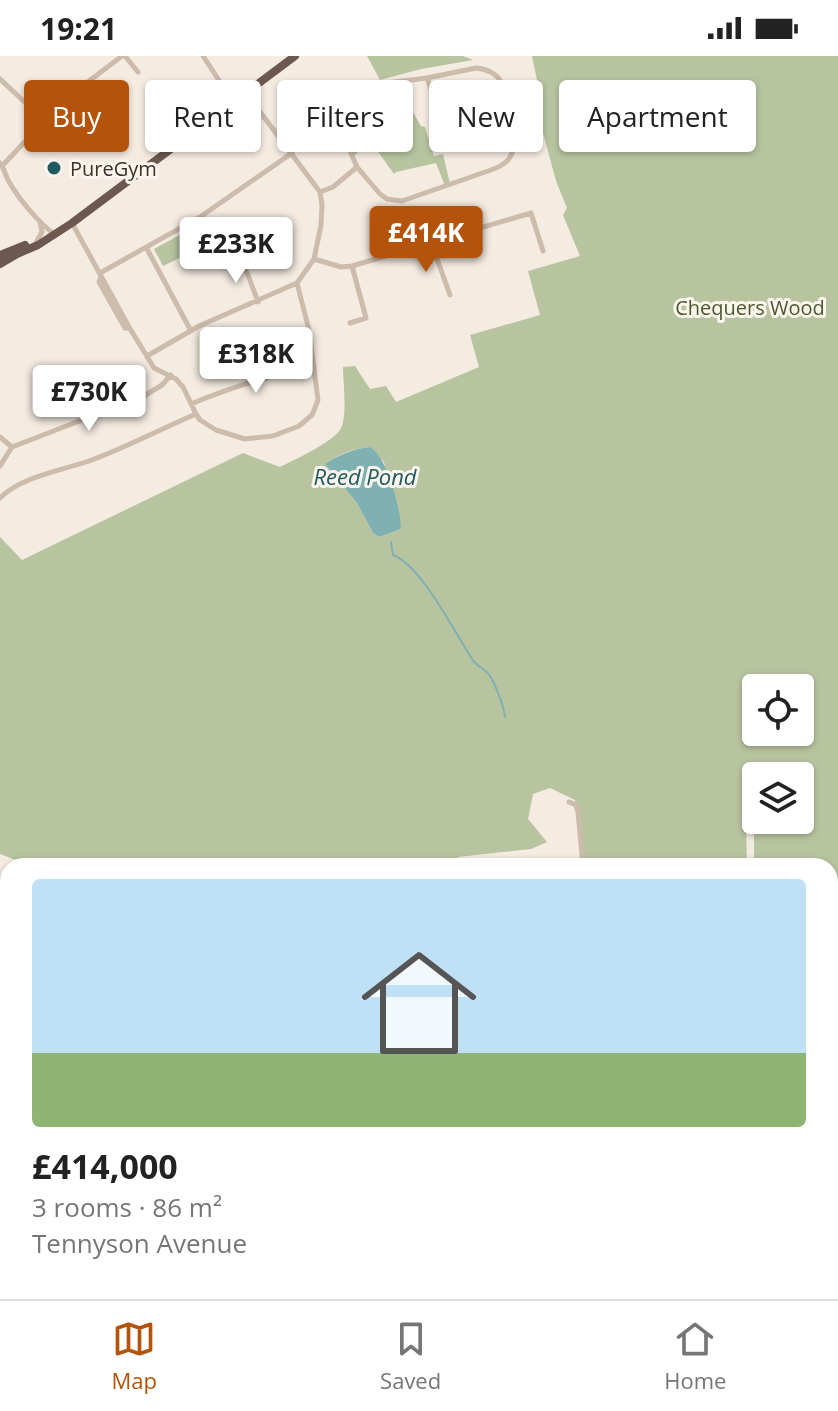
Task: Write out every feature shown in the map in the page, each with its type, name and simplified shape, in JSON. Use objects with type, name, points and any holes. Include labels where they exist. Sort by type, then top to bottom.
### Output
[{"type":"highway","points":[[261,82],[295,56]]},
{"type":"highway","points":[[0,264],[72,223],[166,152]]},
{"type":"highway","points":[[0,255],[52,236]]},
{"type":"street","points":[[90,80],[124,56],[138,72]]},
{"type":"street","points":[[203,56],[219,80]]},
{"type":"street","points":[[476,68],[487,69],[500,79],[514,151],[502,166],[402,201],[387,199],[357,167],[337,121],[338,107],[357,89],[427,78],[476,68]]},
{"type":"street","points":[[427,78],[429,84]]},
{"type":"street","points":[[0,79],[24,101]]},
{"type":"street","points":[[147,356],[191,331],[297,283],[314,259],[321,225],[320,192],[261,113]]},
{"type":"street","points":[[24,140],[1,164],[7,179],[52,236]]},
{"type":"street","points":[[101,274],[200,217],[292,153]]},
{"type":"street","points":[[320,192],[333,187],[357,167]]},
{"type":"street","points":[[314,259],[341,267],[352,266],[531,213],[543,251]]},
{"type":"street","points":[[37,241],[42,232],[40,221]]},
{"type":"street","points":[[72,223],[154,368],[171,375],[183,387],[200,420],[216,430],[245,439],[273,436],[299,426],[312,415],[318,400],[309,330],[297,283]]},
{"type":"street","points":[[431,242],[450,295]]},
{"type":"street","points":[[146,247],[191,331]]},
{"type":"street","points":[[238,257],[258,302]]},
{"type":"street","points":[[232,269],[242,264]]},
{"type":"street","points":[[350,323],[366,318],[352,266]]},
{"type":"street","points":[[191,404],[230,387],[314,365]]},
{"type":"street","points":[[0,466],[12,447],[144,396],[171,375]]},
{"type":"street","points":[[0,498],[32,480],[92,460],[196,414]]},
{"type":"street","points":[[0,437],[12,447]]},
{"type":"street","points":[[569,802],[576,805],[578,812],[582,858]]},
{"type":"green space","points":[[367,56],[463,56],[473,60],[421,69],[380,80]]},
{"type":"green space","name":"Chequers Wood","points":[[532,56],[838,56],[838,858],[754,858],[754,834],[814,834],[814,762],[742,762],[742,834],[746,834],[747,858],[584,858],[575,800],[550,788],[533,794],[528,819],[547,842],[531,849],[457,858],[10,858],[0,854],[0,537],[22,560],[243,453],[280,467],[321,446],[340,430],[344,409],[343,367],[355,366],[370,389],[386,386],[396,402],[479,367],[470,335],[540,315],[528,271],[580,256],[563,215],[567,208],[543,133],[543,80],[537,80]],"holes":[[[369,447],[384,462],[401,529],[379,537],[373,533],[357,503],[325,464],[346,452]]]},
{"type":"green space","points":[[413,112],[421,126],[425,127],[429,152],[434,156],[443,154],[450,184],[445,186],[436,163],[394,174],[378,152],[413,152]]},
{"type":"green space","points":[[185,232],[194,251],[163,266],[154,249]]},
{"type":"water","name":"Reed Pond","points":[[369,447],[382,460],[387,471],[396,497],[401,529],[379,537],[373,533],[357,503],[325,464],[346,453]]},
{"type":"waterway","points":[[391,542],[393,555],[404,561],[426,585],[472,659],[490,676],[505,717]]},
{"type":"place","name":"PureGym","points":[[54,168]]}]
